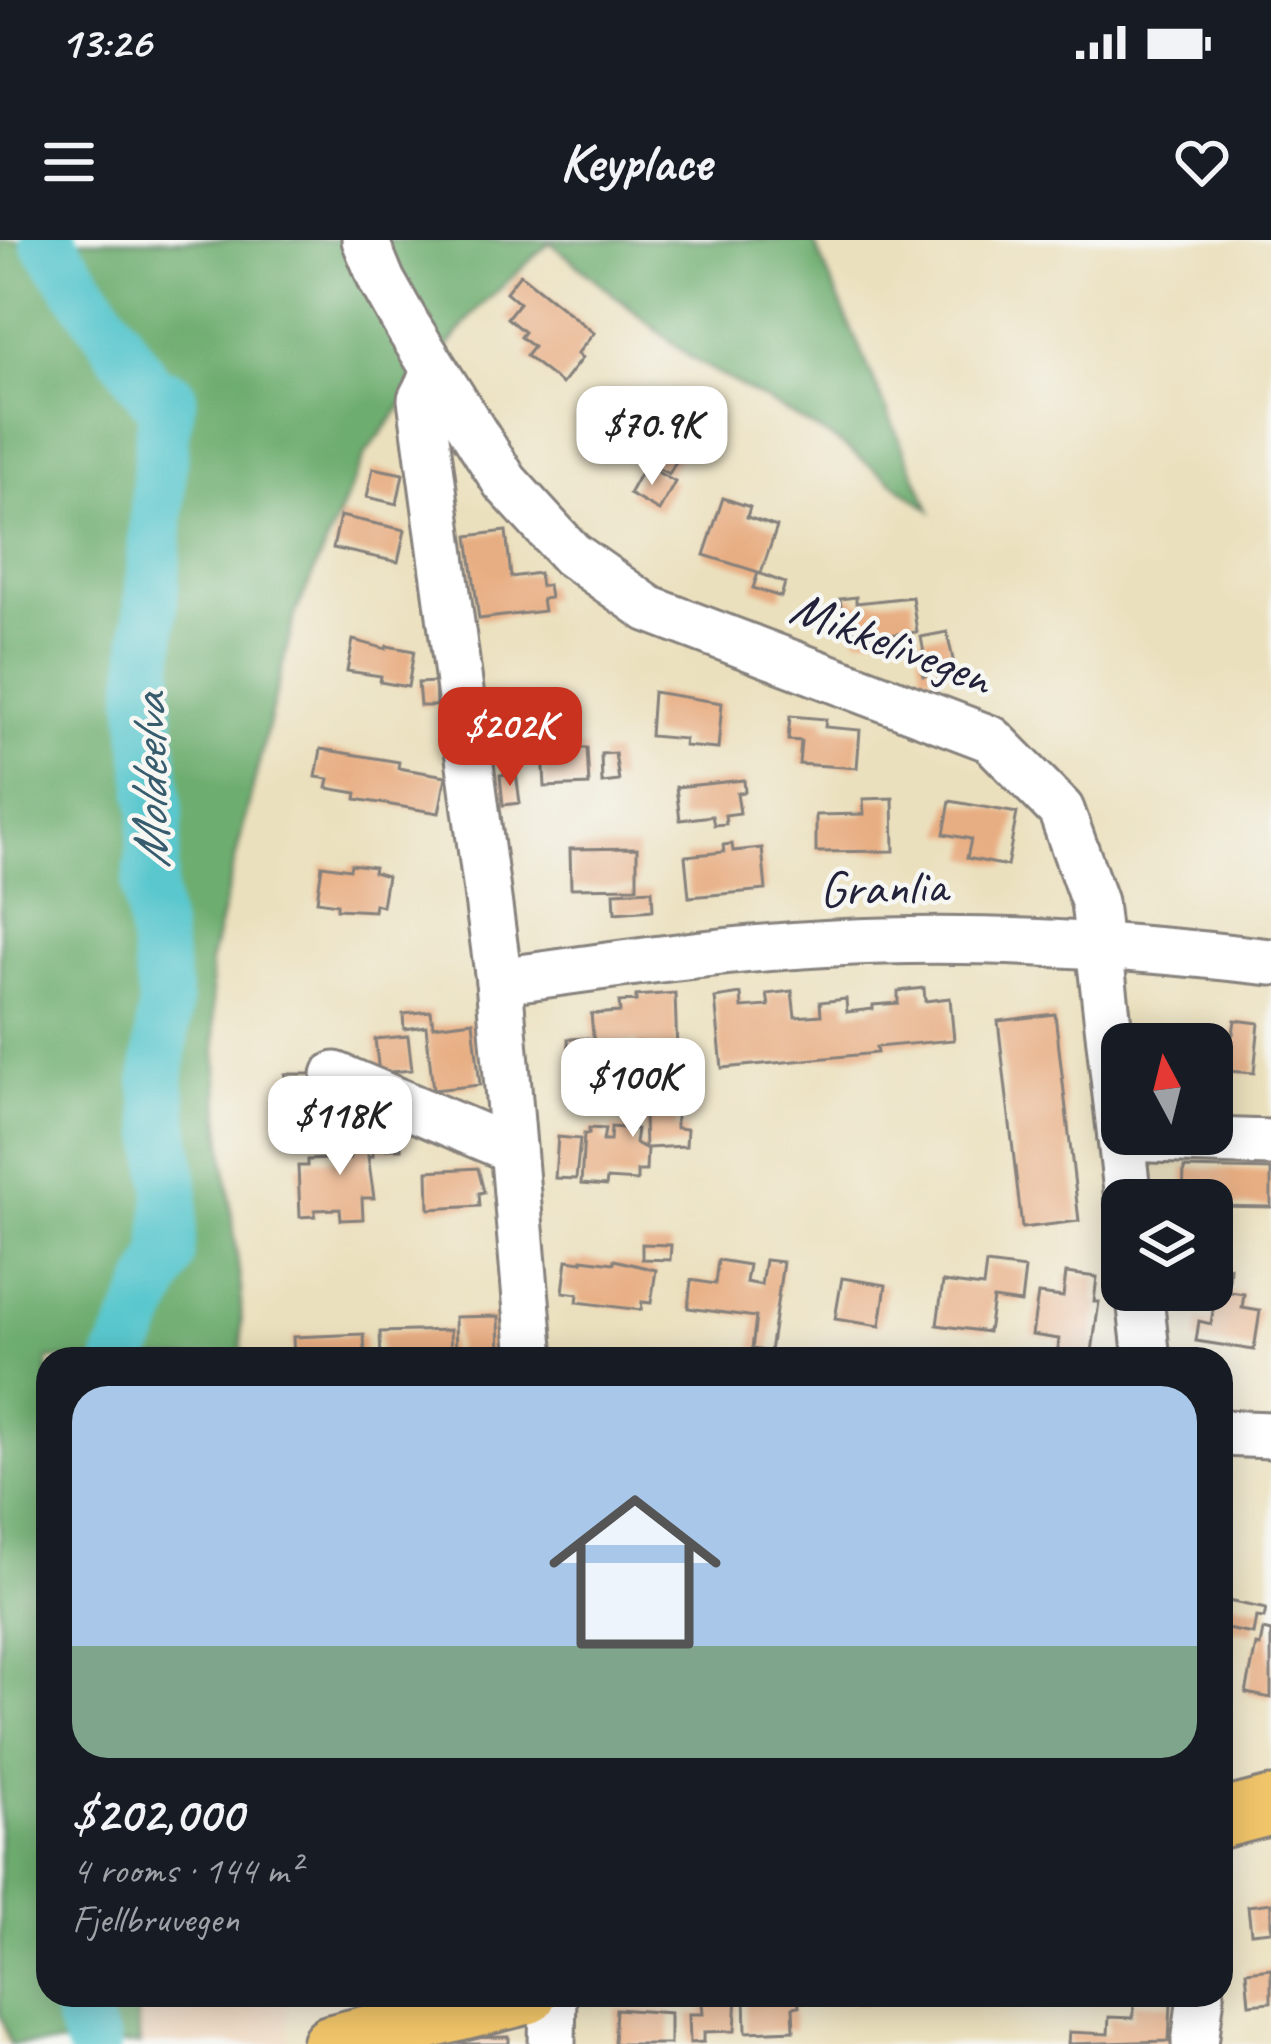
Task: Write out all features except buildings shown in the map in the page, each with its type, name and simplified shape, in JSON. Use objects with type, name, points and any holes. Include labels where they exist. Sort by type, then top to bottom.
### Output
[{"type":"main road","points":[[1233,1816],[1271,1806]]},
{"type":"main road","points":[[332,2044],[410,2009]]},
{"type":"street","name":"Mikkelivegen","points":[[364,240],[434,372],[505,482],[571,554],[649,609],[991,739],[1061,811],[1094,902],[1109,1023]]},
{"type":"street","points":[[434,372],[421,399],[499,981],[530,1347]]},
{"type":"street","name":"Granlia","points":[[499,981],[692,953],[834,943],[972,940],[1271,962]]},
{"type":"street","points":[[335,1075],[513,1150]]},
{"type":"street","points":[[1233,1142],[1271,1143]]},
{"type":"street","points":[[1141,1311],[1146,1347]]},
{"type":"street","points":[[1233,1433],[1271,1435]]},
{"type":"street","points":[[552,2044],[553,2007]]},
{"type":"street","points":[[1195,2044],[1200,2007]]},
{"type":"shaded area","points":[[135,2007],[287,2007],[289,2044],[140,2044]]},
{"type":"green space","points":[[0,240],[813,240],[930,510],[837,441],[691,358],[550,242],[474,313],[366,453],[295,615],[210,963],[221,1127],[241,1289],[242,1347],[36,1347],[36,2007],[135,2007],[140,2044],[10,2044],[0,2013]]},
{"type":"waterway","name":"Moldeelva","points":[[47,240],[152,393],[170,397],[162,433],[145,698],[157,814],[149,888],[165,1001],[157,1083],[172,1188],[168,1256],[126,1347]]},
{"type":"waterway","name":"Moldeelva","points":[[81,2007],[93,2044]]}]
